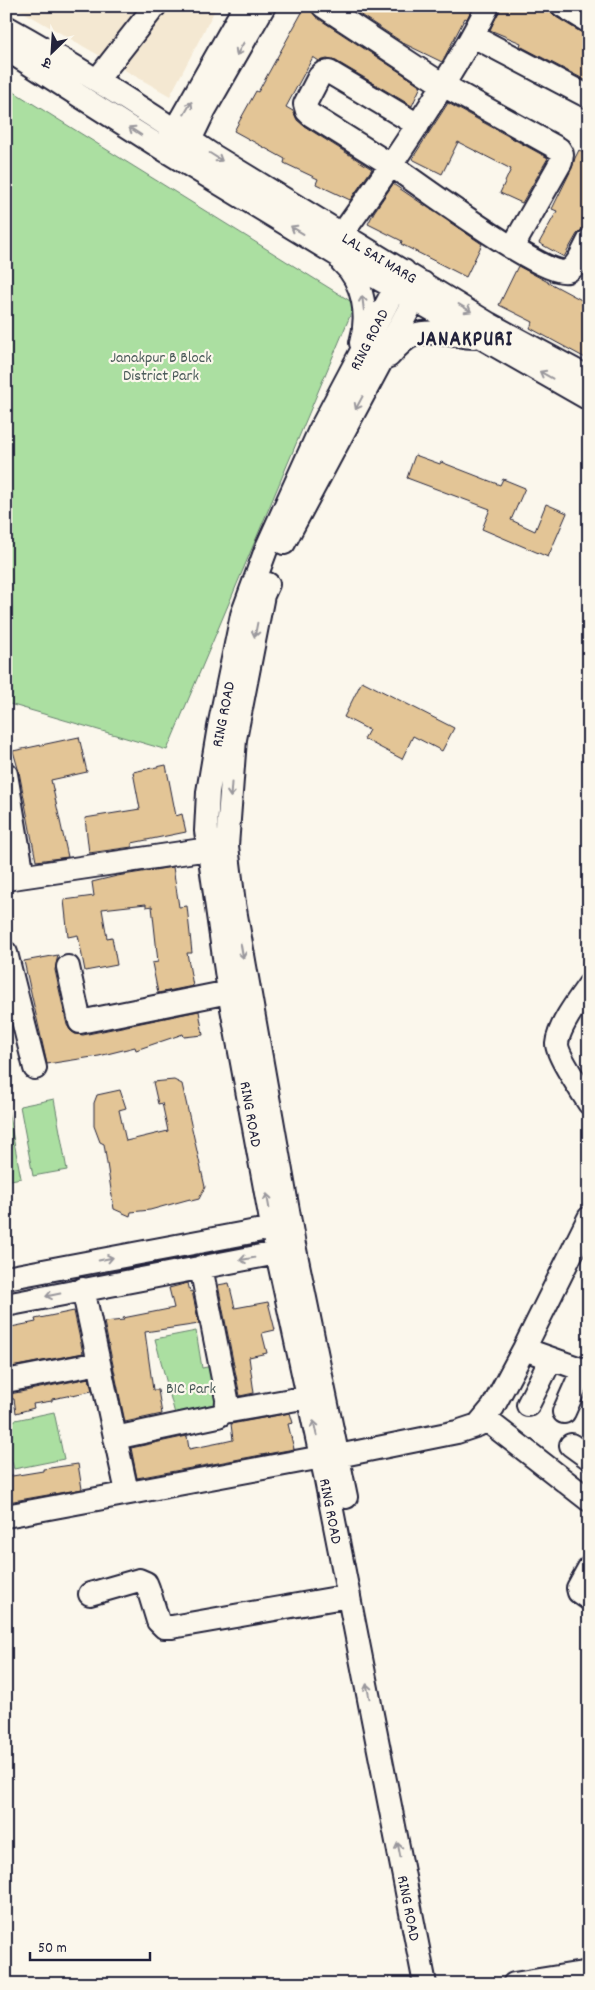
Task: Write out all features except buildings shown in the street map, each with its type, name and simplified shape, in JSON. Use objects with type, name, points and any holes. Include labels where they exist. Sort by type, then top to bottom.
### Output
[{"type":"street","points":[[97,80],[155,6]]},
{"type":"street","points":[[176,144],[245,6]]},
{"type":"street","points":[[176,144],[205,110],[264,6]]},
{"type":"street","points":[[323,6],[444,85],[559,149],[562,154],[561,162],[512,248]]},
{"type":"street","points":[[365,370],[364,301],[358,283],[336,242],[391,165],[444,85],[488,6]]},
{"type":"street","points":[[563,6],[589,22]]},
{"type":"street","points":[[6,27],[64,58],[97,80],[176,144]]},
{"type":"street","points":[[473,36],[589,98]]},
{"type":"street","points":[[6,49],[176,144]]},
{"type":"street","points":[[418,125],[328,72],[323,73],[319,77],[305,104],[307,111],[391,165],[512,248],[549,268],[560,272],[568,271],[575,265],[589,240]]},
{"type":"street","name":"LAL SAI MARG","points":[[176,144],[418,292],[480,338],[589,399]]},
{"type":"street","name":"RING ROAD","points":[[281,1224],[229,992],[218,848],[235,739],[263,595],[275,546],[365,370],[399,280]]},
{"type":"street","name":"LAL SAI MARG","points":[[418,292],[489,324],[589,378]]},
{"type":"street","name":"RING ROAD","points":[[365,370],[418,292]]},
{"type":"street","points":[[365,370],[413,335],[428,333],[480,338]]},
{"type":"street","points":[[6,774],[15,877],[218,848]]},
{"type":"street","name":"RING ROAD","points":[[218,848],[234,904],[308,1397],[440,1984]]},
{"type":"street","points":[[6,953],[35,1068]]},
{"type":"street","points":[[68,967],[80,1022],[229,992]]},
{"type":"street","points":[[589,985],[560,1032],[557,1045],[563,1059],[589,1103]]},
{"type":"street","points":[[6,1516],[457,1432],[478,1425],[493,1408],[589,1218]]},
{"type":"street","points":[[6,1278],[281,1224]]},
{"type":"street","points":[[6,1305],[285,1249]]},
{"type":"street","name":"RING ROAD","points":[[285,1249],[322,1458],[425,1984]]},
{"type":"street","points":[[201,1267],[227,1399],[227,1406],[224,1412]]},
{"type":"street","points":[[83,1290],[127,1492]]},
{"type":"street","points":[[524,1349],[586,1370],[564,1412]]},
{"type":"street","points":[[528,1405],[552,1359]]},
{"type":"street","points":[[6,1381],[99,1362]]},
{"type":"street","points":[[115,1438],[218,1416],[224,1412],[308,1397]]},
{"type":"street","points":[[484,1418],[589,1500]]},
{"type":"street","points":[[571,1445],[589,1458]]},
{"type":"street","points":[[589,1568],[578,1588],[579,1592],[589,1599]]},
{"type":"street","points":[[90,1594],[139,1580],[146,1583],[158,1621],[164,1627],[349,1596]]},
{"type":"street","points":[[514,1984],[589,1972]]},
{"type":"shaded area","points":[[13,6],[217,6],[170,96]]},
{"type":"green space","name":"Janakpur B Block District Park","points":[[6,87],[355,304],[167,750],[6,703]]},
{"type":"green space","points":[[54,1099],[67,1170],[33,1176],[20,1106]]},
{"type":"green space","points":[[8,1111],[21,1178],[6,1181],[6,1112]]},
{"type":"green space","name":"B1C Park","points":[[196,1331],[202,1368],[218,1365],[225,1401],[175,1414],[155,1339]]},
{"type":"green space","points":[[54,1412],[64,1459],[14,1469],[6,1441],[6,1422]]},
{"type":"district","name":"JANAKPURI","points":[[465,338]]}]
